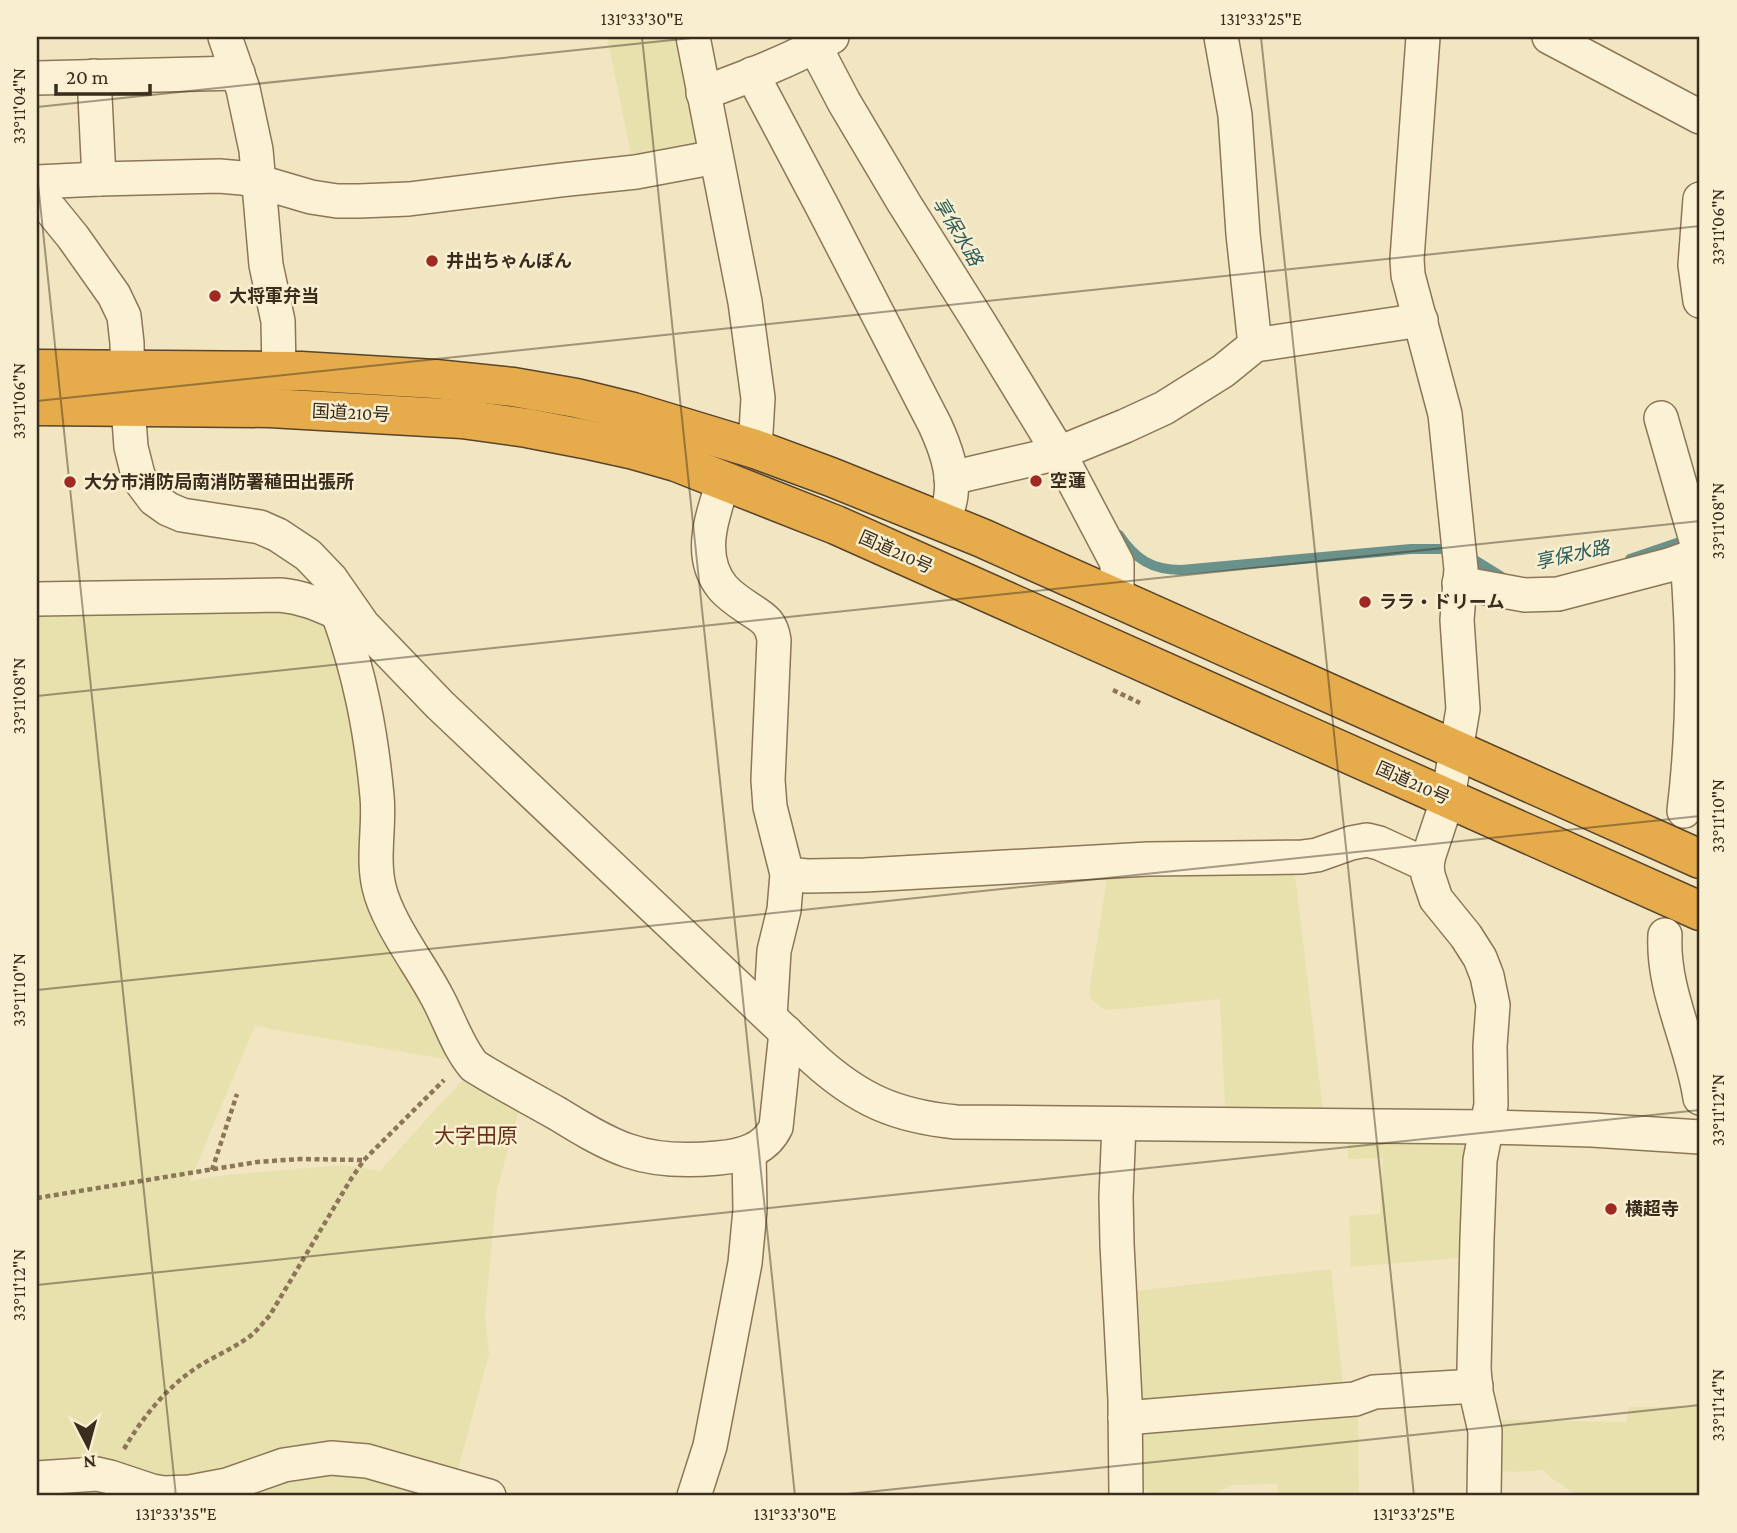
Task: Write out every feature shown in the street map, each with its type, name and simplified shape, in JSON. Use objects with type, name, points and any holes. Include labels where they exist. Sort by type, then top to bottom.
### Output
[{"type":"highway","name":"国道210号","points":[[37,369],[128,388],[270,408],[462,419],[527,428],[634,450],[676,462],[836,525],[1700,911]]},
{"type":"highway","name":"国道210号","points":[[37,406],[128,388],[279,371],[301,371],[435,379],[513,387],[622,409],[755,449],[944,523],[1700,859]]},
{"type":"street","points":[[225,37],[238,73],[253,132],[260,182],[266,265],[278,321],[279,371]]},
{"type":"street","points":[[693,37],[745,302],[758,398],[755,449]]},
{"type":"street","points":[[1221,37],[1236,115],[1243,233],[1255,345]]},
{"type":"street","points":[[1423,37],[1407,259],[1408,275],[1445,414],[1461,569],[1457,620],[1463,709],[1448,799],[1427,865],[1436,899],[1466,936],[1483,965],[1491,988],[1493,1005],[1490,1046],[1492,1088],[1478,1188],[1474,1370],[1485,1432],[1484,1496]]},
{"type":"street","points":[[1549,37],[1700,117]]},
{"type":"street","points":[[703,93],[752,74],[819,40],[844,102],[1059,453],[1117,563],[1117,600]]},
{"type":"street","points":[[37,78],[238,73]]},
{"type":"street","points":[[752,74],[947,452],[951,495],[944,523]]},
{"type":"street","points":[[94,76],[99,179]]},
{"type":"street","points":[[37,182],[219,176],[242,178],[311,197],[337,201],[396,200],[636,172],[716,157]]},
{"type":"street","points":[[37,197],[73,237],[120,306],[126,325],[130,437],[135,466],[142,484],[154,499],[183,515],[260,527],[278,536],[315,561],[331,579],[341,607],[370,734],[377,798],[376,864],[379,888],[387,911],[435,991],[469,1059],[474,1066],[496,1079],[627,1151],[672,1160],[731,1157],[749,1152],[765,1142],[776,1127],[778,1024],[775,951],[784,910],[787,874],[768,789],[774,640],[769,624],[724,589],[713,572],[708,552],[710,528],[723,480]]},
{"type":"street","points":[[1700,199],[1700,301]]},
{"type":"street","points":[[951,478],[1059,453],[1125,426],[1164,408],[1223,371],[1255,345],[1421,320]]},
{"type":"street","points":[[1661,418],[1696,556],[1691,637],[1689,767],[1684,811]]},
{"type":"street","points":[[1459,583],[1525,595],[1558,594],[1696,556]]},
{"type":"street","points":[[37,599],[280,595],[341,607],[440,705],[832,1075],[871,1100],[908,1115],[956,1122],[1488,1127],[1700,1137]]},
{"type":"street","points":[[787,874],[865,875],[1148,859],[1302,857],[1367,840],[1427,865]]},
{"type":"street","points":[[1665,935],[1666,966],[1693,1061],[1700,1098]]},
{"type":"street","points":[[1119,1124],[1116,1197],[1126,1496]]},
{"type":"street","points":[[694,1496],[710,1446],[745,1263],[750,1210],[749,1152]]},
{"type":"street","points":[[1125,1418],[1355,1399],[1374,1392],[1476,1386]]},
{"type":"street","points":[[37,1478],[97,1475],[152,1491],[190,1492],[227,1485],[284,1465],[331,1458],[367,1461],[489,1496]]},
{"type":"path","points":[[110,1477],[130,1437],[161,1398],[194,1369],[253,1334],[270,1315],[364,1160],[469,1059]]},
{"type":"path","points":[[212,1170],[237,1094]]},
{"type":"path","points":[[37,1198],[257,1162],[300,1159],[364,1160]]},
{"type":"shaded area","points":[[607,37],[685,37],[709,146],[633,163]]},
{"type":"shaded area","points":[[37,607],[313,612],[332,632],[371,813],[451,1051],[444,1059],[255,1026],[190,1181],[225,1175],[344,1165],[380,1171],[467,1076],[507,1096],[506,1107],[518,1113],[497,1190],[485,1315],[489,1354],[451,1496],[37,1496]]},
{"type":"shaded area","points":[[1294,866],[1323,1110],[1227,1110],[1220,999],[1109,1010],[1101,1008],[1091,999],[1089,993],[1107,878],[1113,872]]},
{"type":"shaded area","points":[[1347,1138],[1474,1138],[1468,1257],[1351,1267],[1349,1216],[1380,1214],[1383,1158],[1348,1159]]},
{"type":"shaded area","points":[[1331,1269],[1345,1404],[1358,1406],[1359,1496],[1278,1496],[1277,1484],[1232,1485],[1209,1496],[1175,1496],[1155,1494],[1138,1486],[1126,1292]]},
{"type":"shaded area","points":[[1697,1325],[1700,1325],[1700,1496],[1578,1496],[1543,1470],[1490,1470],[1491,1420],[1626,1422],[1629,1407],[1698,1407]]},
{"type":"waterway","name":"享保水路","points":[[1119,535],[1131,551],[1145,562],[1161,568],[1181,570],[1411,549],[1449,549]]},
{"type":"waterway","name":"享保水路","points":[[1630,559],[1680,542]]},
{"type":"waterway","name":"享保水路","points":[[1473,559],[1502,577]]},
{"type":"place","name":"井出ちゃんぽん","points":[[432,261]]},
{"type":"place","name":"大将軍弁当","points":[[215,296]]},
{"type":"place","name":"空蓮","points":[[1036,481]]},
{"type":"place","name":"大分市消防局南消防署稙田出張所","points":[[70,482]]},
{"type":"place","name":"ララ・ドリーム","points":[[1365,602]]},
{"type":"place","name":"横超寺","points":[[1611,1209]]},
{"type":"district","name":"大字田原","points":[[476,1136]]}]
